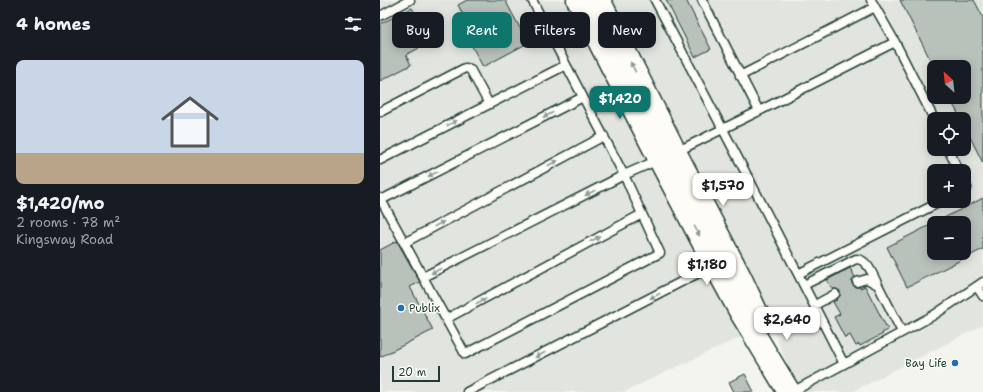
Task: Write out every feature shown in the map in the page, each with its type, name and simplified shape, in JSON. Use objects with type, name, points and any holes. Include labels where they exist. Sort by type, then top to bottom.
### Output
[{"type":"street","points":[[578,0],[740,277],[753,303],[790,392]]},
{"type":"street","points":[[599,0],[715,265],[740,311],[790,392]]},
{"type":"lane","points":[[380,16],[410,0]]},
{"type":"lane","points":[[532,0],[604,136],[624,175],[660,253],[466,354],[381,199],[583,97]]},
{"type":"lane","points":[[655,0],[844,364]]},
{"type":"lane","points":[[702,0],[759,111]]},
{"type":"lane","points":[[740,76],[873,3],[930,112]]},
{"type":"lane","points":[[423,277],[624,175],[668,156],[723,129],[894,42]]},
{"type":"lane","points":[[380,160],[566,65]]},
{"type":"lane","points":[[380,112],[465,68],[470,69],[489,104]]},
{"type":"lane","points":[[404,243],[604,136]]},
{"type":"lane","points":[[798,274],[928,208]]},
{"type":"lane","points":[[446,319],[642,214]]},
{"type":"lane","points":[[804,286],[856,259],[861,259],[866,262],[902,332]]},
{"type":"lane","points":[[467,392],[715,265]]},
{"type":"lane","points":[[858,282],[867,279],[878,285]]},
{"type":"lane","points":[[790,392],[934,315],[980,284],[983,296]]},
{"type":"lane","points":[[814,305],[835,294]]},
{"type":"shaded area","points":[[380,0],[569,0],[575,12],[520,12],[520,48],[590,48],[590,40],[745,335],[624,392],[380,392]]},
{"type":"shaded area","points":[[608,0],[983,0],[983,325],[852,392],[799,392],[757,292],[632,48],[656,48],[656,12],[614,12]]},
{"type":"building","points":[[467,0],[505,0],[511,12],[462,12],[458,5]]},
{"type":"building","points":[[666,0],[686,0],[711,49],[695,57]]},
{"type":"building","points":[[900,0],[974,0],[983,17],[983,163],[971,139],[971,112],[957,112],[953,104],[971,104],[971,60],[930,60]]},
{"type":"building","points":[[412,8],[414,12],[404,12]]},
{"type":"building","points":[[512,13],[520,28],[520,47],[483,67],[473,48],[512,48]]},
{"type":"building","points":[[392,18],[392,48],[419,48],[406,55],[411,65],[380,81],[380,24]]},
{"type":"building","points":[[983,198],[983,249],[971,255],[971,216],[948,216],[963,208],[971,208],[971,204]]},
{"type":"building","points":[[927,227],[927,260],[961,260],[907,287],[887,247]]},
{"type":"building","name":"Publix","points":[[397,241],[420,282],[410,287],[433,330],[380,357],[380,250]]},
{"type":"building","points":[[850,268],[855,277],[852,284],[860,288],[865,286],[888,330],[860,346],[859,344],[856,346],[850,335],[845,338],[834,317],[840,314],[833,302],[840,296],[840,291],[837,289],[832,289],[827,280]]},
{"type":"building","points":[[745,374],[754,392],[734,392],[729,382]]},
{"type":"place","name":"Publix","points":[[401,308]]},
{"type":"place","name":"Bay Life","points":[[955,363]]}]
